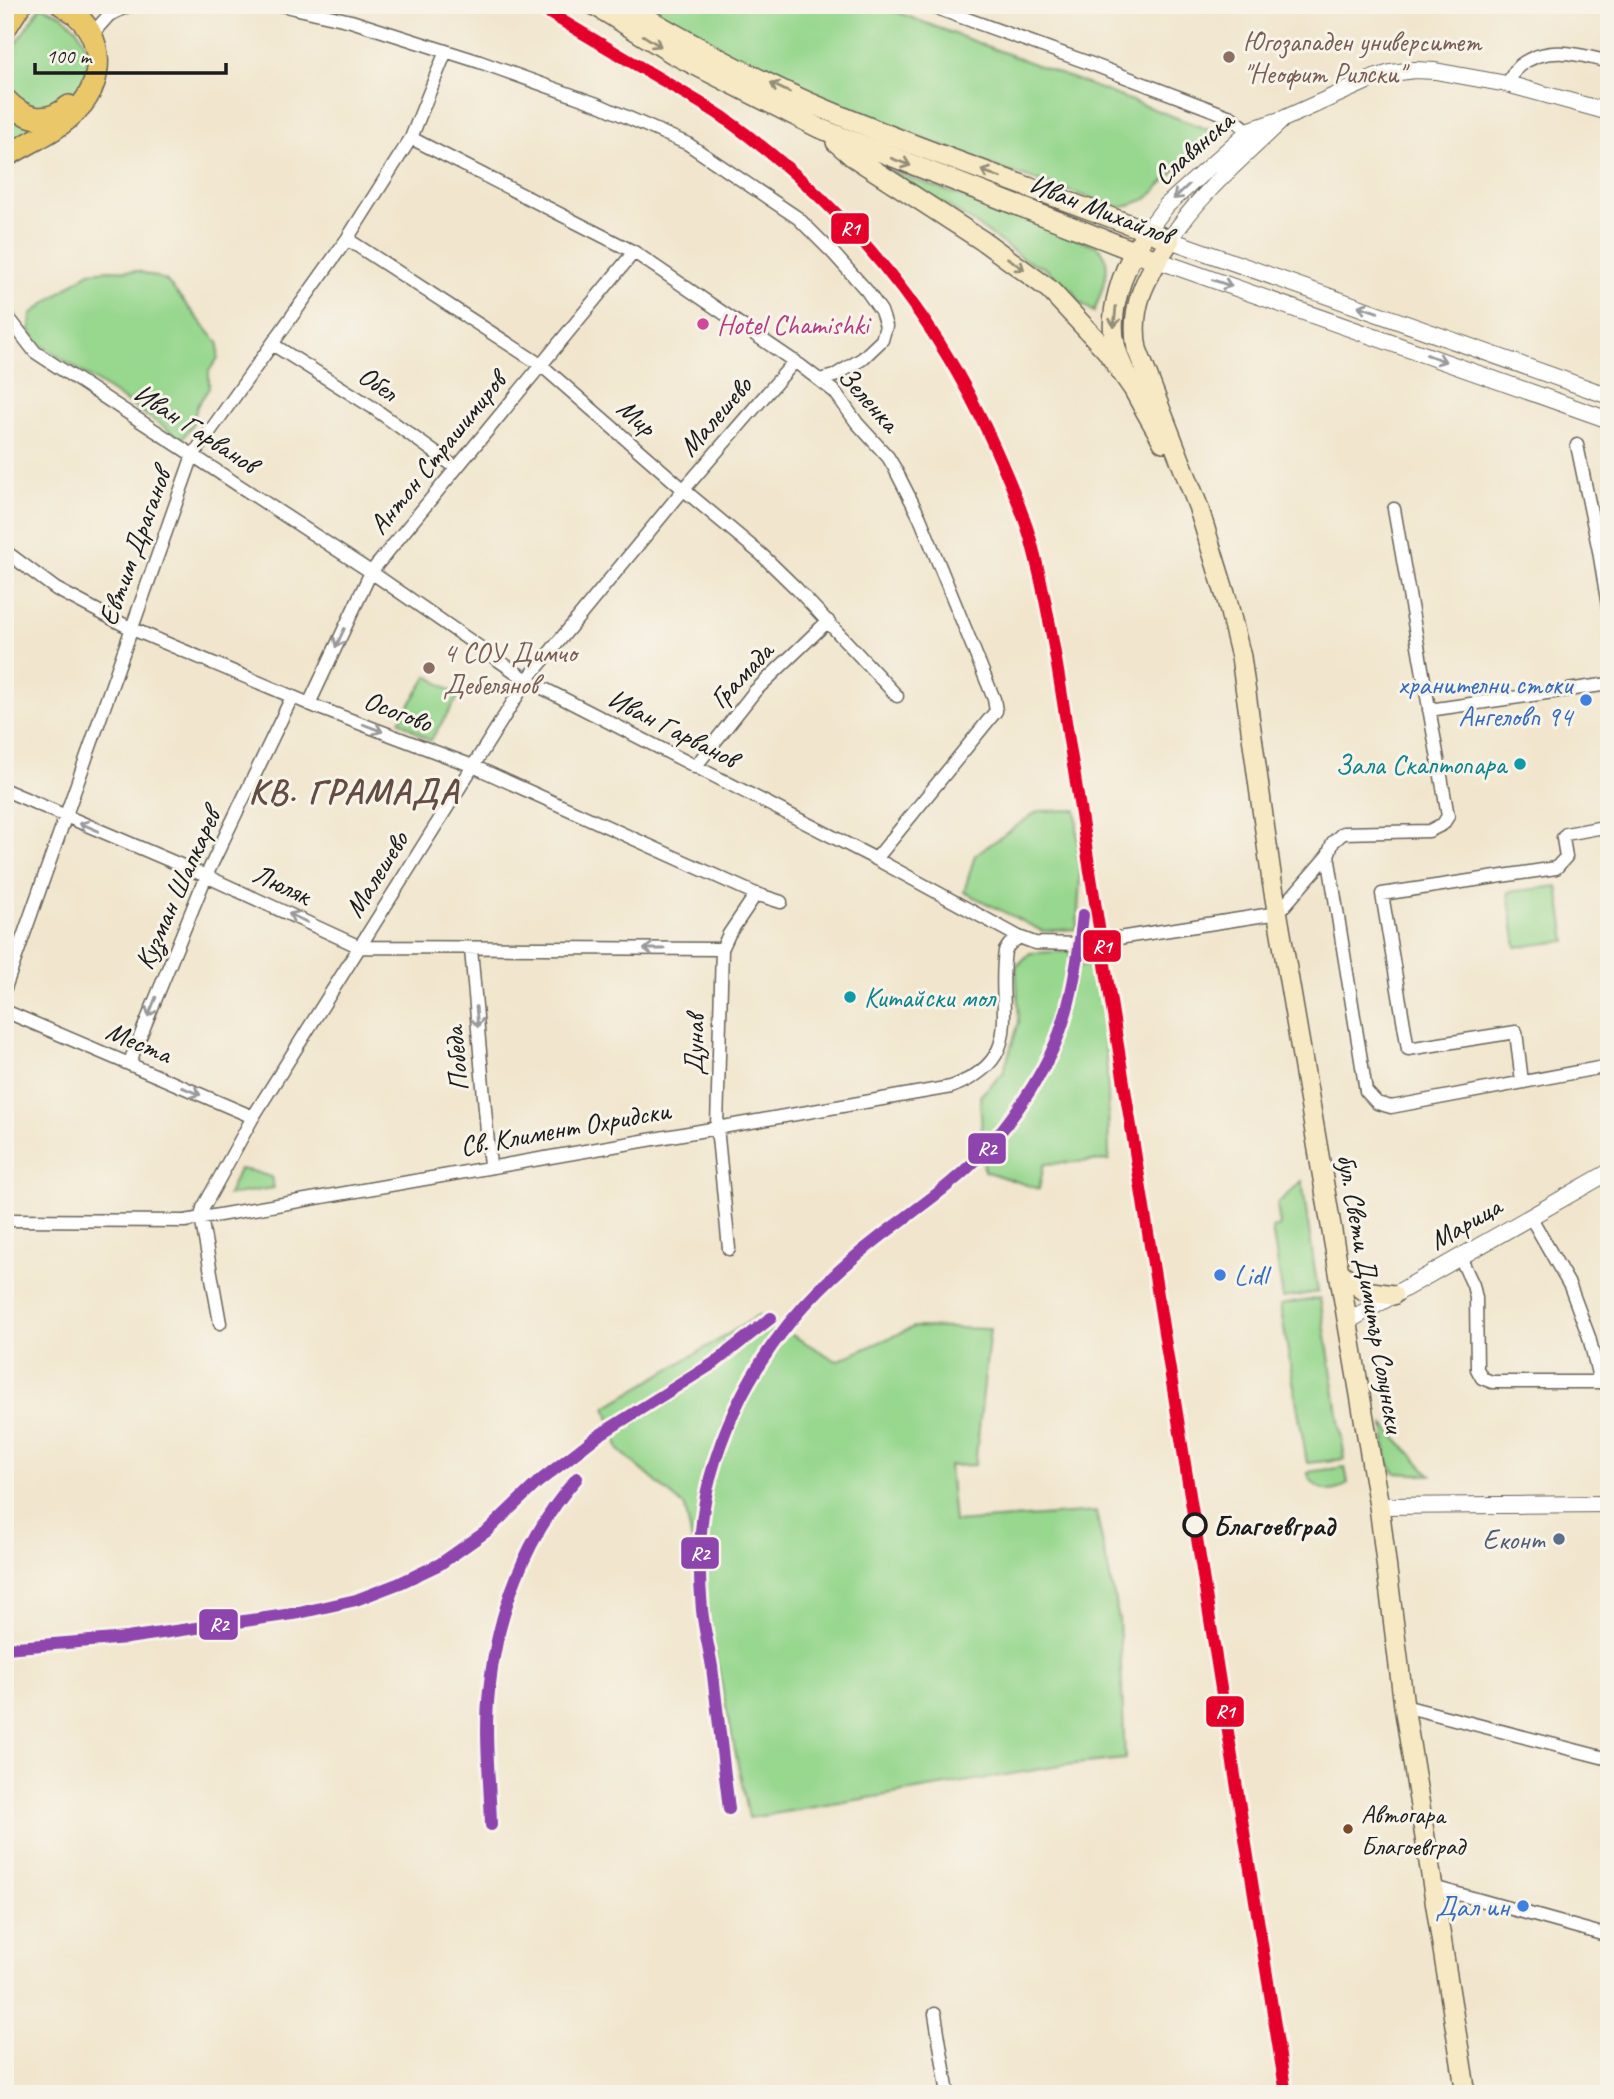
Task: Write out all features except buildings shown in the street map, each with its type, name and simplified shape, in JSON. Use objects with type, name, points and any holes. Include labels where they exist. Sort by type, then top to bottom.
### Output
[{"type":"main road","points":[[5,29],[20,5]]},
{"type":"main road","points":[[5,157],[69,118],[79,108],[90,89],[98,60],[92,34],[81,19],[62,5]]},
{"type":"main road","name":"Иван Михайлов","points":[[594,5],[673,54],[819,128],[1157,260]]},
{"type":"main road","name":"Иван Михайлов","points":[[624,5],[681,38],[825,109],[1170,240]]},
{"type":"main road","points":[[5,99],[15,110],[27,116],[50,118],[62,112],[90,89]]},
{"type":"main road","points":[[819,128],[852,156],[986,243],[1049,289],[1106,350],[1136,393]]},
{"type":"main road","name":"бул. Свети Димитър Солунски","points":[[1147,231],[1133,252],[1121,285],[1114,312],[1116,348],[1136,393],[1198,506]]},
{"type":"main road","name":"бул. Свети Димитър Солунски","points":[[1170,240],[1138,299],[1134,316],[1136,349],[1198,506],[1227,600],[1241,657],[1278,913],[1379,1506],[1404,1706],[1466,2094]]},
{"type":"main road","points":[[1339,1272],[1365,1291],[1393,1295]]},
{"type":"street","points":[[92,34],[109,15],[130,5]]},
{"type":"street","points":[[281,5],[351,21],[597,104],[688,144],[798,218],[866,291],[881,311],[886,326],[881,340],[862,359],[841,373],[820,380]]},
{"type":"street","points":[[928,5],[1231,117],[1255,135]]},
{"type":"street","name":"Евтим Драганов","points":[[5,988],[193,455],[347,239],[411,138],[446,51]]},
{"type":"street","points":[[1507,84],[1517,68],[1538,55],[1571,52],[1609,62]]},
{"type":"street","name":"Славянска","points":[[1147,231],[1167,205],[1255,135],[1283,119],[1374,78],[1402,71],[1435,71],[1507,84],[1609,112]]},
{"type":"street","name":"Славянска","points":[[1170,240],[1183,219],[1255,135]]},
{"type":"street","name":"Зеленка","points":[[411,138],[634,252],[795,361],[835,392],[888,457],[920,518],[994,699],[996,711],[876,859]]},
{"type":"street","name":"Мир","points":[[347,239],[541,365],[762,555],[897,696]]},
{"type":"street","name":"Иван Михайлов","points":[[1170,240],[1609,396]]},
{"type":"street","name":"Антон Страшимиров","points":[[309,704],[371,572],[634,252]]},
{"type":"street","name":"Иван Михайлов","points":[[1157,260],[1609,420]]},
{"type":"street","name":"Иван Гарванов","points":[[5,313],[35,352],[371,572],[527,680],[876,859],[1019,937],[1035,943],[1080,943],[1278,913]]},
{"type":"street","name":"Обел","points":[[272,344],[372,407],[455,467]]},
{"type":"street","name":"Малешево","points":[[201,1217],[203,1208],[253,1117],[527,680],[684,489],[795,361]]},
{"type":"street","points":[[1577,445],[1609,612]]},
{"type":"street","points":[[1278,913],[1328,855],[1333,842],[1343,833],[1429,831],[1443,824],[1448,816],[1394,509]]},
{"type":"street","points":[[1599,551],[1603,543],[1609,540]]},
{"type":"street","name":"Осогово","points":[[5,551],[56,589],[130,628],[309,704],[473,766],[755,894],[781,902]]},
{"type":"street","name":"Грамада","points":[[695,767],[755,691],[828,621]]},
{"type":"street","points":[[1429,710],[1609,684]]},
{"type":"street","name":"Кузман Шапкарев","points":[[129,1064],[206,876],[292,697]]},
{"type":"street","name":"Люляк","points":[[5,790],[206,876],[359,947],[722,950]]},
{"type":"street","points":[[1522,1082],[1516,1032],[1408,1049],[1381,894],[1556,868],[1566,857],[1563,838],[1566,834],[1609,826]]},
{"type":"street","points":[[1328,855],[1366,1091],[1377,1103],[1391,1107],[1609,1066]]},
{"type":"street","name":"Дунав","points":[[729,1249],[717,1127],[722,950],[755,894]]},
{"type":"street","name":"Св. Климент Охридски","points":[[5,1220],[185,1221],[951,1087],[979,1074],[999,1050],[1005,1029],[1005,951],[1019,937]]},
{"type":"street","name":"Победа","points":[[471,949],[490,1166]]},
{"type":"street","name":"Места","points":[[5,1011],[253,1117]]},
{"type":"street","name":"Марица","points":[[1348,1321],[1609,1172]]},
{"type":"street","points":[[1460,1257],[1475,1292],[1477,1369],[1482,1378],[1492,1382],[1605,1383],[1570,1286],[1530,1216]]},
{"type":"street","points":[[201,1217],[220,1323]]},
{"type":"street","points":[[1379,1506],[1609,1504]]},
{"type":"street","points":[[1404,1706],[1609,1759]]},
{"type":"street","points":[[1433,1887],[1609,1936]]},
{"type":"street","points":[[935,2014],[948,2094]]},
{"type":"green space","points":[[634,5],[878,5],[1214,132],[1147,199],[1121,208],[1001,169],[846,109],[711,46]]},
{"type":"green space","points":[[41,6],[62,15],[77,29],[85,43],[89,65],[83,84],[72,97],[54,109],[27,107],[14,98],[7,86],[5,75],[5,60]]},
{"type":"green space","points":[[5,116],[25,124],[42,125],[5,149]]},
{"type":"green space","points":[[886,169],[1097,246],[1103,253],[1107,268],[1094,312],[1078,301],[1074,291],[1043,267],[1025,260],[973,222]]},
{"type":"green space","points":[[138,271],[166,280],[219,344],[218,358],[209,371],[209,388],[197,406],[192,426],[182,439],[37,342],[30,331],[31,314],[89,272]]},
{"type":"green space","points":[[428,676],[459,696],[430,741],[399,721]]},
{"type":"green space","points":[[1076,810],[1080,878],[1077,929],[1042,931],[964,892],[975,855],[1038,811]]},
{"type":"green space","points":[[1558,886],[1566,941],[1516,947],[1508,892]]},
{"type":"green space","points":[[1072,951],[1069,968],[1101,964],[1109,1160],[1044,1164],[1039,1189],[984,1171],[980,1096],[1003,1073],[1019,1022],[1016,967],[1030,953]]},
{"type":"green space","points":[[239,1169],[271,1177],[274,1188],[228,1195]]},
{"type":"green space","points":[[1302,1181],[1318,1292],[1283,1298],[1272,1228],[1280,1226],[1277,1204]]},
{"type":"green space","points":[[1320,1298],[1345,1459],[1307,1463],[1280,1305]]},
{"type":"green space","points":[[759,1316],[837,1361],[914,1327],[990,1329],[975,1465],[949,1466],[954,1522],[1096,1512],[1119,1620],[1125,1759],[1066,1765],[749,1818],[685,1507],[619,1450],[606,1407]]},
{"type":"green space","points":[[1384,1425],[1431,1475],[1396,1473],[1387,1462]]},
{"type":"green space","points":[[1345,1467],[1348,1483],[1330,1491],[1314,1484],[1307,1472]]},
{"type":"transit line","name":"R1","points":[[536,5],[723,117],[767,150],[846,224],[882,264],[944,351],[995,448],[1023,515],[1044,595],[1055,653],[1286,2094]]},
{"type":"transit line","name":"R2","points":[[729,1809],[700,1578],[704,1510],[710,1478],[722,1442],[753,1375],[772,1345],[795,1317],[846,1264],[935,1196],[977,1159],[1023,1101],[1051,1053],[1064,1020],[1076,968],[1083,915]]},
{"type":"transit line","name":"R2","points":[[5,1648],[127,1638],[299,1613],[356,1600],[400,1583],[440,1564],[487,1531],[537,1483],[596,1437],[714,1363],[771,1318]]},
{"type":"transit line","name":"R2","points":[[491,1825],[488,1708],[499,1633],[516,1577],[528,1551],[542,1525],[577,1478]]},
{"type":"place","name":"Югозападен университет \"Неофит Рилски\"","points":[[1229,57]]},
{"type":"place","name":"Hotel Chamishki","points":[[703,324]]},
{"type":"place","name":"4 СОУ Димчо Дебелянов","points":[[429,668]]},
{"type":"place","name":"хранителни стоки Ангеловп 94","points":[[1586,700]]},
{"type":"place","name":"Зала Скаптопара","points":[[1520,764]]},
{"type":"place","name":"Китайски мол","points":[[850,997]]},
{"type":"place","name":"Lidl","points":[[1220,1275]]},
{"type":"place","name":"Благоевград","points":[[1195,1525]]},
{"type":"place","name":"Еконт","points":[[1559,1539]]},
{"type":"place","name":"Автогара Благоевград","points":[[1348,1829]]},
{"type":"place","name":"Дал ин","points":[[1523,1906]]},
{"type":"district","name":"КВ. ГРАМАДА","points":[[354,791]]}]
